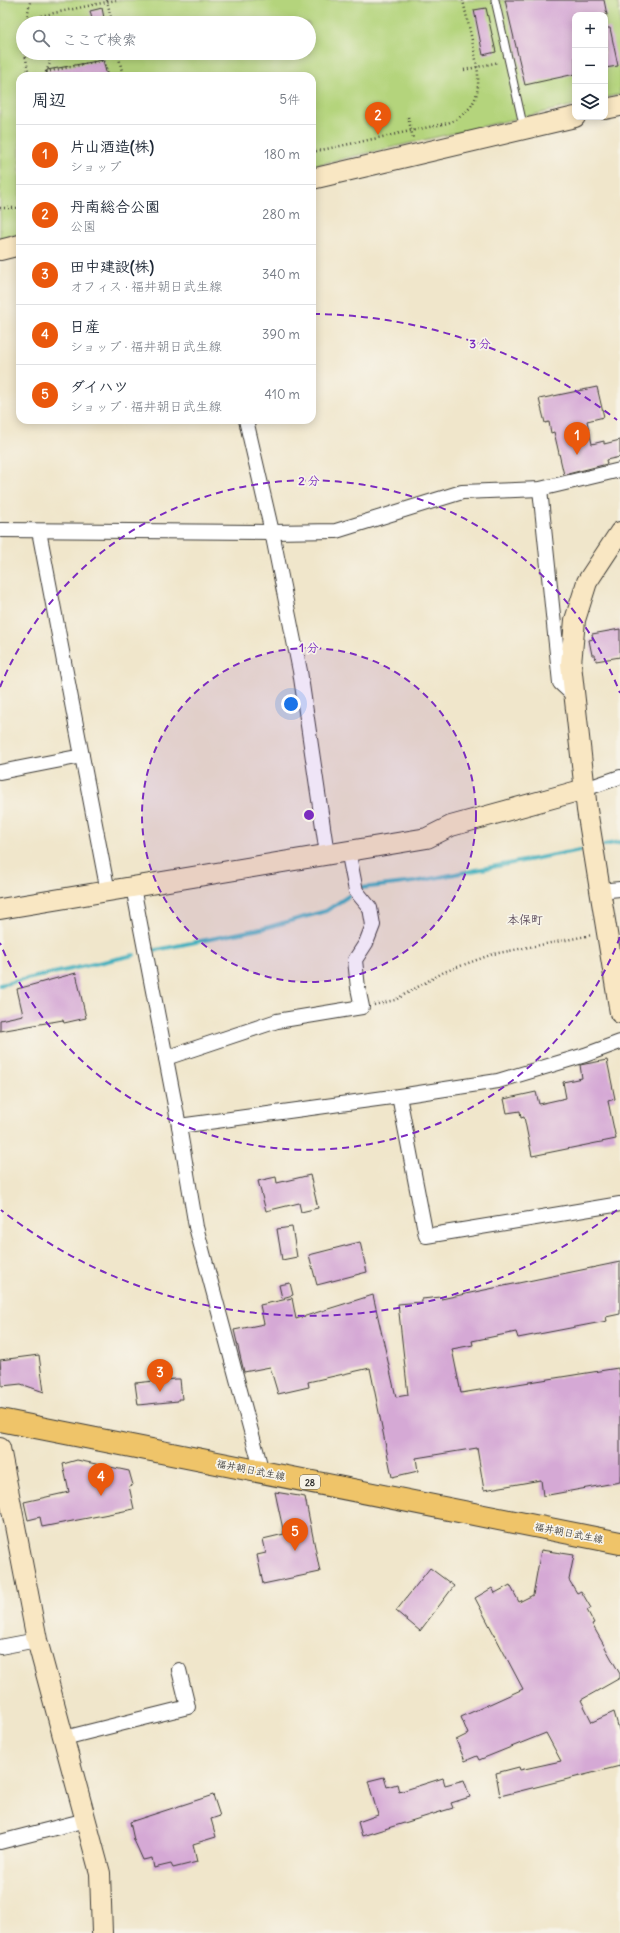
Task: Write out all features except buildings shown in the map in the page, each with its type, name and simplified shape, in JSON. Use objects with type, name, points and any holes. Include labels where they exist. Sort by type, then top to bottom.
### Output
[{"type":"main road","name":"福井朝日武生線","points":[[0,1420],[620,1543]]},
{"type":"street","points":[[608,109],[620,106]]},
{"type":"street","points":[[316,177],[572,118]]},
{"type":"street","points":[[0,250],[16,246]]},
{"type":"street","points":[[247,424],[272,532],[300,671],[326,854]]},
{"type":"street","points":[[0,530],[336,531],[462,492],[540,489],[620,470]]},
{"type":"street","points":[[540,489],[560,682],[576,698]]},
{"type":"street","points":[[40,531],[108,892]]},
{"type":"street","points":[[620,532],[587,582],[575,620],[571,664],[576,698],[587,810],[598,891],[620,1014]]},
{"type":"street","points":[[0,772],[82,756]]},
{"type":"street","points":[[0,909],[427,838],[451,826],[585,789],[620,777]]},
{"type":"street","points":[[166,1058],[277,1021],[362,1007],[355,960],[366,943],[373,925],[370,908],[356,890],[348,850]]},
{"type":"street","points":[[133,887],[179,1126],[196,1227],[262,1472]]},
{"type":"street","points":[[598,891],[620,889]]},
{"type":"street","points":[[179,1126],[498,1081],[585,1055],[620,1042]]},
{"type":"street","points":[[399,1096],[426,1236],[620,1204]]},
{"type":"street","points":[[0,1448],[37,1640],[100,1873],[102,1933]]},
{"type":"street","points":[[0,1647],[37,1640]]},
{"type":"street","points":[[64,1738],[188,1707],[179,1670]]},
{"type":"street","points":[[0,1842],[86,1820]]},
{"type":"lane","points":[[495,0],[524,129]]},
{"type":"path","points":[[40,16],[116,0]]},
{"type":"path","points":[[316,151],[448,123],[459,119],[464,114],[475,98],[479,81],[463,0]]},
{"type":"path","points":[[107,1],[110,16]]},
{"type":"path","points":[[27,16],[30,2]]},
{"type":"path","points":[[464,70],[508,59]]},
{"type":"path","points":[[26,60],[28,72]]},
{"type":"path","points":[[46,72],[50,63],[49,60]]},
{"type":"path","points":[[46,72],[104,60],[107,72]]},
{"type":"path","points":[[120,60],[122,72]]},
{"type":"path","points":[[408,118],[416,154]]},
{"type":"path","points":[[0,208],[16,208]]},
{"type":"path","points":[[362,1007],[395,1000],[444,972],[493,954],[606,932]]},
{"type":"green space","points":[[0,0],[617,0],[620,15],[620,94],[608,97],[608,12],[572,12],[572,106],[316,165],[316,72],[16,72],[16,235],[0,239]]},
{"type":"waterway","points":[[604,845],[620,842]]},
{"type":"waterway","points":[[361,888],[414,882],[580,850]]},
{"type":"waterway","points":[[156,950],[265,928],[326,911],[350,895]]},
{"type":"waterway","points":[[0,985],[134,955]]},
{"type":"place","name":"丹南総合公園","points":[[378,135]]},
{"type":"place","name":"片山酒造(株)","points":[[577,455]]},
{"type":"place","name":"田中建設(株)","points":[[160,1392]]},
{"type":"place","name":"日産","points":[[101,1496]]},
{"type":"place","name":"ダイハツ","points":[[295,1551]]},
{"type":"district","name":"本保町","points":[[525,919]]}]
